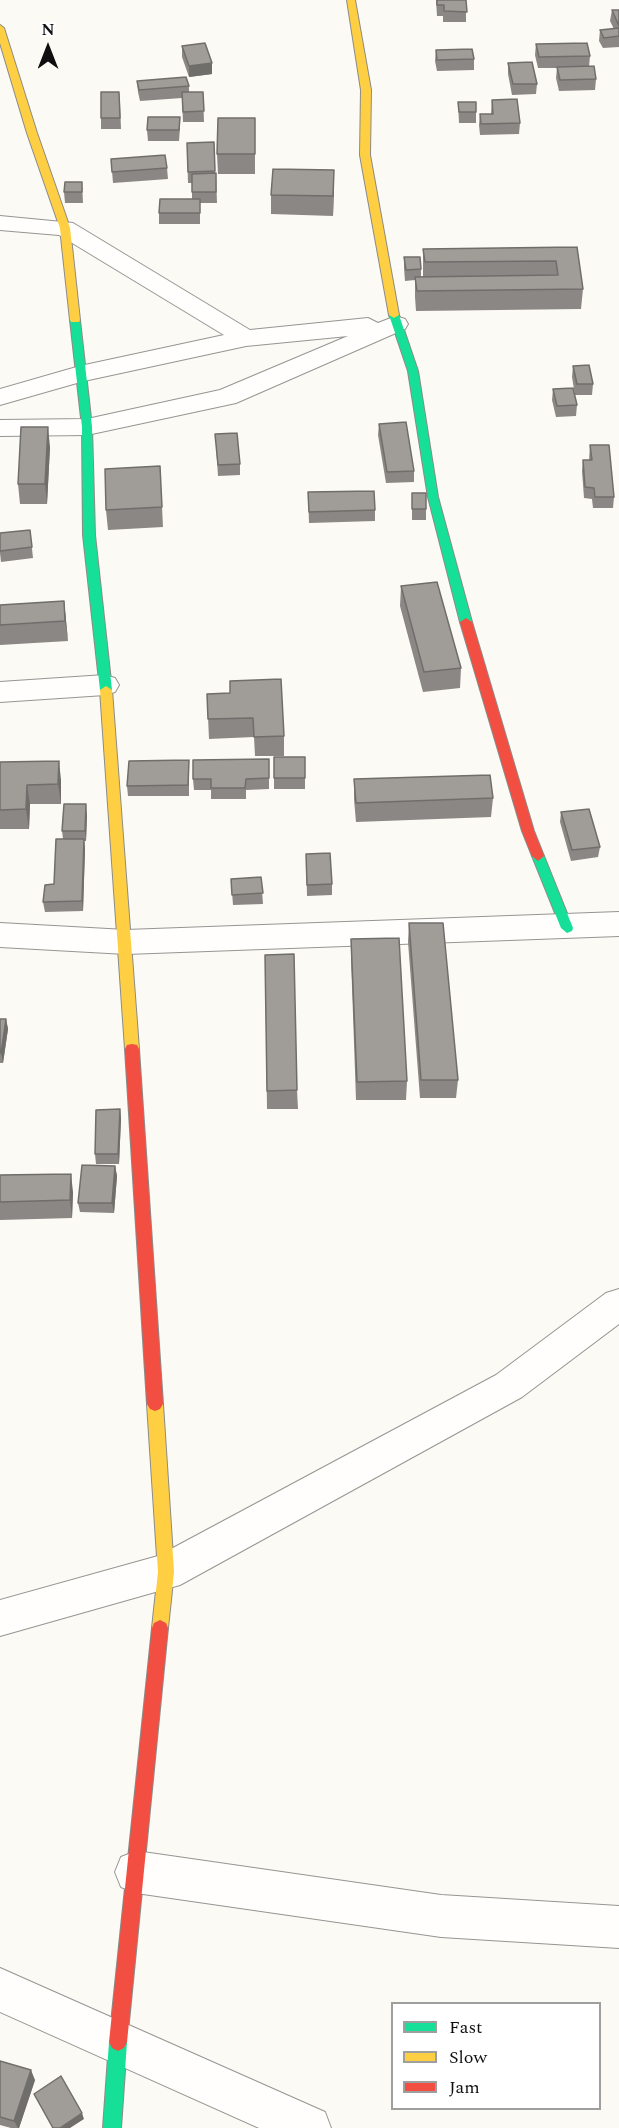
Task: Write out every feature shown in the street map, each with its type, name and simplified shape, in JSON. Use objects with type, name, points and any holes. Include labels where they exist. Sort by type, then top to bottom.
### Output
[{"type":"street","points":[[351,0],[366,90],[365,155],[390,304],[413,371],[434,497],[457,592],[528,831],[567,928]]},
{"type":"street","points":[[0,28],[32,133],[65,228],[87,427],[89,536],[111,736],[166,1572],[118,2041],[112,2128]]},
{"type":"street","points":[[0,223],[65,228],[246,338]]},
{"type":"street","points":[[0,397],[80,374],[246,338],[396,324]]},
{"type":"street","points":[[0,429],[87,427],[227,397],[396,324]]},
{"type":"street","points":[[0,692],[105,686]]},
{"type":"street","points":[[0,935],[126,942],[567,928],[619,924]]},
{"type":"street","points":[[0,1618],[166,1572],[509,1386],[619,1304]]},
{"type":"street","points":[[135,1872],[441,1916],[619,1927]]},
{"type":"street","points":[[0,1990],[309,2128]]},
{"type":"building","points":[[437,0],[466,0],[467,12],[444,11],[444,5],[437,5]]},
{"type":"building","points":[[612,10],[619,10],[619,26]]},
{"type":"building","points":[[619,28],[619,36],[604,38],[600,30]]},
{"type":"building","points":[[205,43],[212,63],[189,66],[182,46]]},
{"type":"building","points":[[587,43],[590,56],[539,57],[536,44]]},
{"type":"building","points":[[472,49],[474,59],[437,60],[436,50]]},
{"type":"building","points":[[532,62],[537,84],[513,84],[508,63]]},
{"type":"building","points":[[594,66],[596,79],[560,80],[557,67]]},
{"type":"building","points":[[186,77],[189,86],[139,90],[137,81]]},
{"type":"building","points":[[101,92],[119,92],[120,118],[101,118]]},
{"type":"building","points":[[182,92],[203,92],[204,111],[183,112]]},
{"type":"building","points":[[517,99],[520,123],[481,124],[480,114],[493,114],[492,100]]},
{"type":"building","points":[[458,102],[476,102],[476,112],[459,112]]},
{"type":"building","points":[[148,117],[180,117],[179,130],[147,130]]},
{"type":"building","points":[[218,118],[255,118],[255,154],[217,154]]},
{"type":"building","points":[[214,142],[215,171],[188,172],[187,143]]},
{"type":"building","points":[[165,155],[167,168],[112,172],[111,159]]},
{"type":"building","points":[[273,169],[334,170],[333,196],[271,195]]},
{"type":"building","points":[[216,173],[216,192],[192,192],[192,174]]},
{"type":"building","points":[[65,182],[82,182],[82,192],[64,192]]},
{"type":"building","points":[[160,199],[200,199],[200,213],[159,213]]},
{"type":"building","points":[[577,247],[583,289],[417,291],[415,277],[558,275],[556,261],[425,262],[423,249]]},
{"type":"building","points":[[404,257],[420,257],[421,269],[406,270]]},
{"type":"building","points":[[589,365],[593,384],[577,384],[573,366]]},
{"type":"building","points":[[573,388],[577,405],[557,406],[553,389]]},
{"type":"building","points":[[406,422],[414,471],[387,472],[379,424]]},
{"type":"building","points":[[21,427],[48,427],[45,484],[18,484]]},
{"type":"building","points":[[237,433],[240,464],[218,465],[215,434]]},
{"type":"building","points":[[590,445],[609,445],[614,497],[595,497],[594,488],[585,487],[583,460],[592,460]]},
{"type":"building","points":[[160,466],[162,507],[106,510],[105,469]]},
{"type":"building","points":[[374,491],[375,510],[309,512],[308,492]]},
{"type":"building","points":[[412,493],[426,493],[426,509],[412,509]]},
{"type":"building","points":[[30,530],[32,547],[0,551],[0,533]]},
{"type":"building","points":[[437,582],[461,668],[424,672],[401,586]]},
{"type":"building","points":[[64,601],[65,621],[0,625],[0,605]]},
{"type":"building","points":[[281,679],[284,736],[254,737],[253,718],[208,719],[207,694],[230,693],[230,681]]},
{"type":"building","points":[[274,757],[305,757],[305,778],[274,778]]},
{"type":"building","points":[[269,759],[269,778],[246,779],[245,788],[211,788],[211,779],[193,779],[193,760]]},
{"type":"building","points":[[189,760],[188,785],[127,786],[129,761]]},
{"type":"building","points":[[59,761],[58,784],[27,785],[26,809],[0,810],[0,762]]},
{"type":"building","points":[[490,775],[493,798],[356,803],[354,779]]},
{"type":"building","points":[[64,804],[86,804],[85,831],[62,831]]},
{"type":"building","points":[[589,809],[600,847],[572,850],[561,812]]},
{"type":"building","points":[[56,839],[84,839],[82,901],[43,902],[45,885],[54,884]]},
{"type":"building","points":[[330,853],[332,884],[307,885],[306,854]]},
{"type":"building","points":[[261,877],[263,893],[232,895],[231,879]]},
{"type":"building","points":[[409,923],[443,923],[458,1080],[421,1080]]},
{"type":"building","points":[[399,938],[407,1081],[357,1082],[351,939]]},
{"type":"building","points":[[294,954],[297,1090],[267,1091],[265,955]]},
{"type":"building","points":[[0,1019],[6,1019],[1,1053],[0,1053]]},
{"type":"building","points":[[120,1109],[118,1154],[95,1154],[96,1110]]},
{"type":"building","points":[[82,1165],[115,1166],[112,1203],[78,1203]]},
{"type":"building","points":[[71,1174],[70,1200],[0,1202],[0,1175]]},
{"type":"building","points":[[0,2061],[31,2070],[14,2121],[0,2117]]},
{"type":"building","points":[[61,2076],[82,2113],[60,2128],[53,2128],[34,2094]]},
{"type":"traffic: fast","points":[[394,315],[413,371],[433,497],[466,622]]},
{"type":"traffic: fast","points":[[75,320],[87,427],[89,535],[106,690]]},
{"type":"traffic: fast","points":[[538,856],[567,928]]},
{"type":"traffic: fast","points":[[112,2128],[118,2042]]},
{"type":"traffic: slow","points":[[351,0],[366,90],[365,155],[394,315]]},
{"type":"traffic: slow","points":[[0,28],[32,133],[65,228],[75,320]]},
{"type":"traffic: slow","points":[[106,690],[132,1049]]},
{"type":"traffic: slow","points":[[155,1404],[166,1572],[160,1628]]},
{"type":"traffic: jam","points":[[466,622],[528,831],[538,856]]},
{"type":"traffic: jam","points":[[132,1049],[155,1404]]},
{"type":"traffic: jam","points":[[118,2042],[160,1628]]}]
